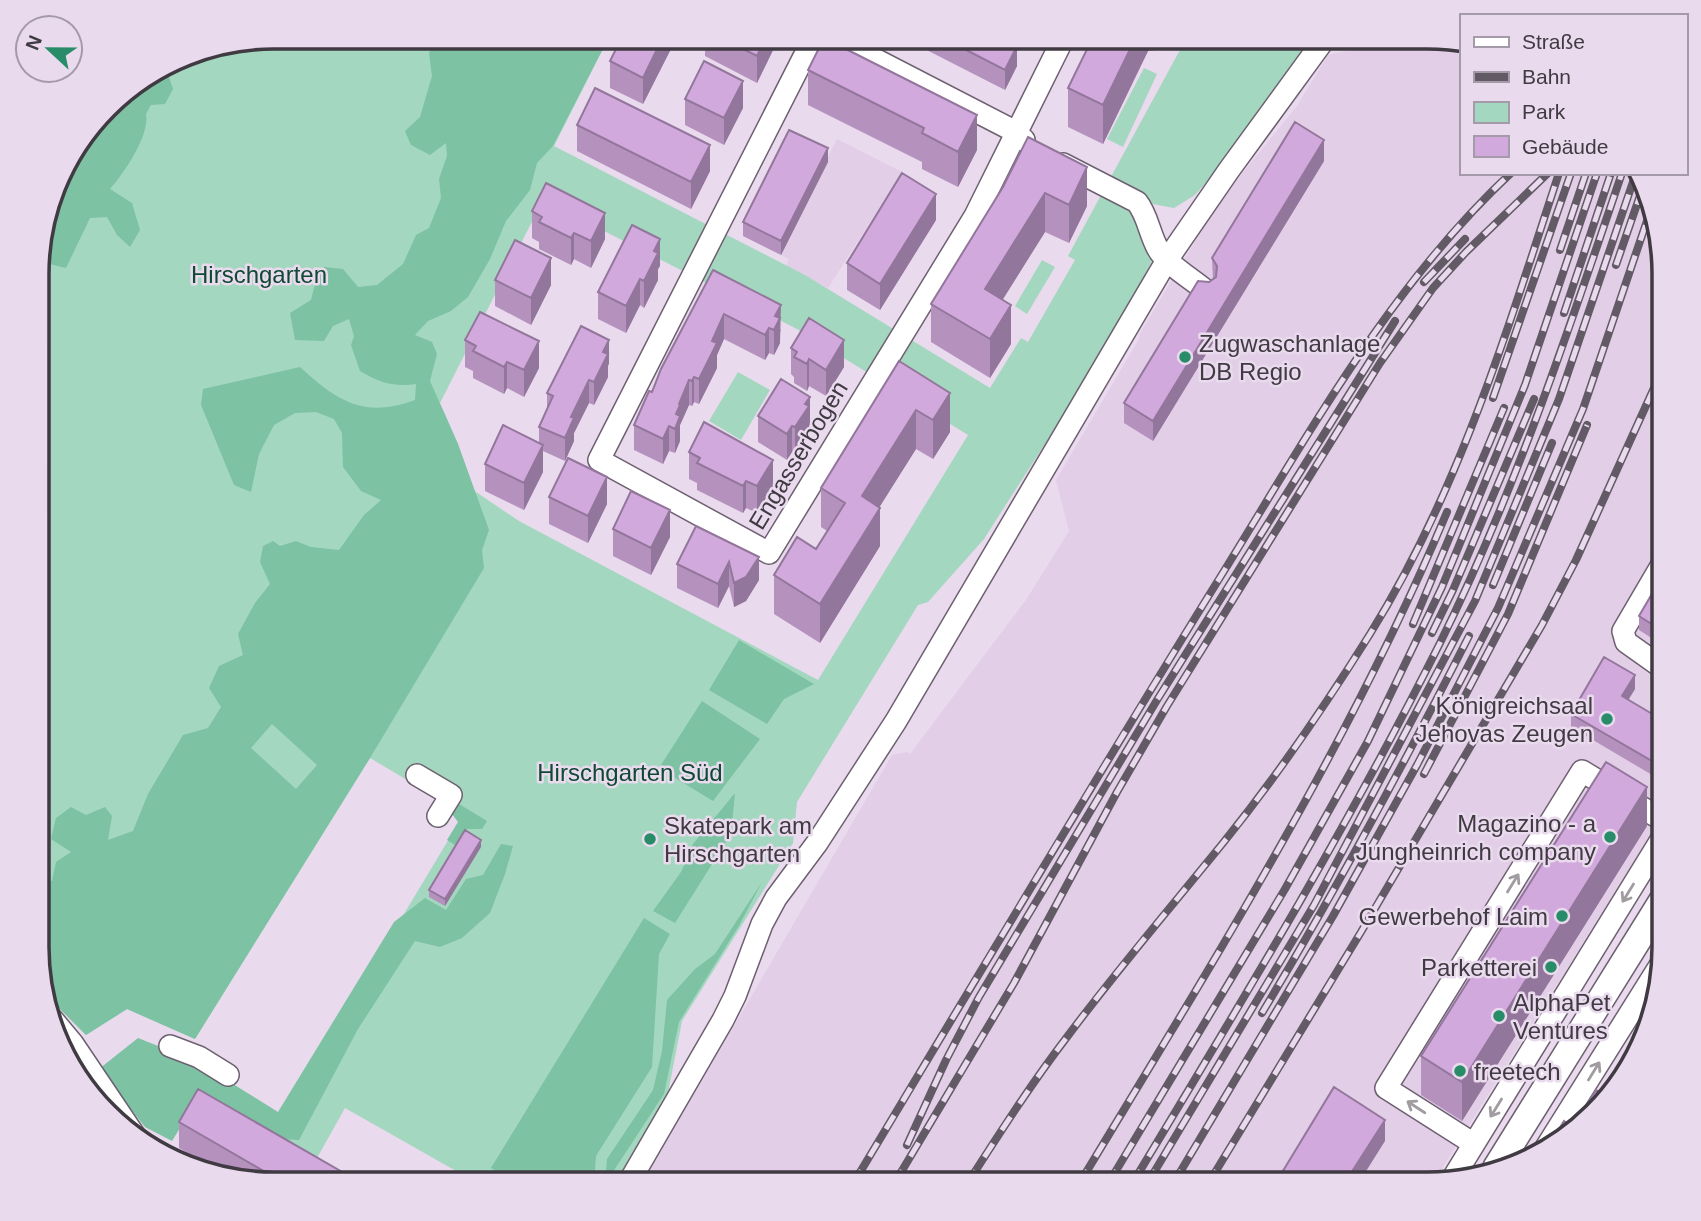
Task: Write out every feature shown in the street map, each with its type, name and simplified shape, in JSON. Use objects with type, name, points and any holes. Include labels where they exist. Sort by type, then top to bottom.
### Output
[{"type":"main road","points":[[1501,1159],[1652,917]]},
{"type":"street","name":"Engasserbogen","points":[[808,49],[599,460],[769,553],[975,216],[1016,132]]},
{"type":"street","points":[[855,49],[1016,132],[1032,147],[1128,195],[1144,211],[1158,250],[1205,290]]},
{"type":"street","points":[[1016,132],[1058,49]]},
{"type":"street","points":[[635,1172],[723,1020],[762,924],[776,898],[817,843],[896,721],[1167,260],[1317,49]]},
{"type":"street","points":[[1652,581],[1623,631],[1626,642],[1652,661]]},
{"type":"street","points":[[1474,1144],[1386,1088],[1582,771],[1652,814]]},
{"type":"street","points":[[417,775],[451,795],[438,816]]},
{"type":"street","points":[[1458,1170],[1652,855]]},
{"type":"street","points":[[1559,1129],[1645,1001]]},
{"type":"street","points":[[69,1039],[112,1102]]},
{"type":"street","points":[[170,1046],[199,1057],[228,1074]]},
{"type":"shaded area","points":[[1355,49],[1460,51],[1460,175],[1629,175],[1635,188],[1648,230],[1652,259],[1652,832],[1440,1171],[649,1172],[892,755],[907,752],[910,754],[1026,600],[1069,531],[1056,480],[1226,190],[1228,191],[1297,106],[1328,55]]},
{"type":"shaded area","points":[[837,139],[902,172],[828,288],[786,267],[789,259],[743,236],[826,161]]},
{"type":"green space","points":[[431,49],[603,49],[553,146],[537,163],[530,190],[506,221],[490,259],[468,297],[451,311],[428,321],[415,335],[432,342],[437,354],[430,381],[458,444],[489,530],[482,550],[484,568],[370,758],[195,1039],[127,1009],[86,1035],[57,1006],[53,991],[49,962],[49,881],[52,881],[56,862],[71,852],[51,839],[56,818],[71,807],[86,815],[105,807],[112,816],[108,840],[133,831],[148,794],[183,735],[208,728],[221,707],[209,688],[219,666],[243,655],[238,634],[255,603],[270,584],[260,562],[263,546],[273,541],[280,546],[296,541],[311,547],[339,550],[364,515],[381,500],[361,491],[343,467],[342,433],[334,419],[316,412],[295,413],[274,425],[259,454],[251,492],[234,485],[201,405],[203,389],[300,367],[326,389],[352,403],[381,408],[415,400],[416,384],[387,383],[360,371],[351,345],[354,336],[349,319],[333,326],[324,341],[295,340],[290,313],[311,300],[315,284],[324,267],[343,269],[358,287],[377,285],[403,264],[416,235],[429,228],[441,198],[439,179],[447,156],[446,143],[430,155],[411,145],[405,131],[420,117],[432,76],[429,53]],"holes":[[[272,724],[317,765],[296,789],[251,748]]]},
{"type":"green space","points":[[603,49],[554,146],[805,275],[990,388],[1021,338],[1028,342],[1075,260],[1068,256],[1180,49],[1306,49],[1232,152],[1195,195],[1174,208],[1142,202],[1154,256],[1119,328],[984,539],[928,602],[918,605],[797,802],[793,843],[682,1021],[667,1098],[621,1172],[458,1172],[345,1108],[317,1158],[273,1132],[464,814],[370,758],[195,1039],[127,1009],[86,1035],[57,1006],[49,962],[49,274],[57,215],[72,174],[95,137],[126,105],[174,72],[215,57],[244,51]],"holes":[[[543,200],[797,329],[968,435],[818,680],[519,521],[473,490],[458,444],[440,403]]]},
{"type":"green space","points":[[1144,68],[1157,74],[1123,147],[1107,139]]},
{"type":"green space","points":[[168,75],[173,89],[165,104],[151,105],[146,114],[140,143],[129,164],[110,189],[132,203],[140,230],[130,247],[117,235],[107,217],[90,218],[66,268],[50,264],[57,215],[72,174],[105,126],[126,105]]},
{"type":"green space","points":[[1042,260],[1055,267],[1027,314],[1015,306]]},
{"type":"green space","points":[[738,372],[770,390],[741,440],[709,421]]},
{"type":"green space","points":[[739,640],[814,684],[784,699],[767,724],[709,690]]},
{"type":"green space","points":[[702,701],[760,739],[713,801],[659,768]]},
{"type":"green space","points":[[735,793],[731,834],[675,923],[653,911],[681,872],[693,844]]},
{"type":"green space","points":[[459,804],[487,821],[482,829],[467,829],[455,845],[447,840],[458,822],[452,814]]},
{"type":"green space","points":[[501,844],[513,846],[490,913],[462,938],[440,947],[415,941],[358,1029],[299,1140],[280,1139],[196,1102],[172,1141],[145,1127],[99,1069],[138,1038],[196,1061],[278,1112],[394,922],[425,898],[446,910],[466,879],[483,875]]},
{"type":"green space","points":[[762,882],[740,924],[679,1022],[664,1094],[613,1172],[606,1172],[607,1159],[653,1090],[662,1051],[667,1000],[695,969],[715,954]]},
{"type":"green space","points":[[644,918],[670,934],[659,954],[652,1067],[596,1156],[595,1172],[498,1172],[491,1168]]},
{"type":"building","points":[[616,49],[657,49],[643,78],[610,61]]},
{"type":"building","points":[[743,49],[760,49],[757,56]]},
{"type":"building","points":[[818,49],[846,49],[977,115],[958,152],[922,133],[924,128],[808,70]]},
{"type":"building","points":[[964,49],[1016,49],[1005,70]]},
{"type":"building","points":[[1087,49],[1130,49],[1103,105],[1068,88]]},
{"type":"building","points":[[704,61],[743,81],[724,118],[685,99]]},
{"type":"building","points":[[595,88],[710,145],[691,182],[577,125]]},
{"type":"building","name":"Zugwaschanlage DB Regio","points":[[1295,122],[1324,140],[1153,421],[1124,403],[1198,281],[1209,282],[1216,277],[1217,266],[1212,258]]},
{"type":"building","points":[[789,130],[828,148],[781,241],[743,222]]},
{"type":"building","points":[[1028,137],[1087,167],[1069,205],[1045,193],[985,289],[1011,305],[990,339],[931,304],[1003,187]]},
{"type":"building","points":[[902,173],[936,194],[880,284],[847,263]]},
{"type":"building","points":[[546,183],[605,213],[591,241],[574,233],[571,238],[539,222],[542,217],[532,211]]},
{"type":"building","points":[[632,225],[660,239],[654,251],[658,253],[644,281],[640,279],[626,306],[598,292]]},
{"type":"building","points":[[515,240],[551,258],[531,298],[495,280]]},
{"type":"building","points":[[713,270],[781,305],[775,316],[780,318],[774,330],[769,328],[765,335],[724,314],[712,341],[717,343],[699,379],[694,377],[692,381],[689,380],[676,414],[680,416],[675,429],[669,426],[663,439],[634,425]]},
{"type":"building","points":[[480,312],[539,341],[524,370],[507,362],[504,367],[473,351],[476,346],[465,340]]},
{"type":"building","points":[[809,318],[844,340],[826,370],[809,359],[807,364],[794,357],[797,352],[791,348]]},
{"type":"building","points":[[581,326],[609,340],[603,352],[608,354],[594,382],[589,380],[571,417],[574,418],[565,438],[539,427],[553,396],[547,393]]},
{"type":"building","points":[[899,361],[950,393],[933,420],[916,410],[862,496],[880,508],[820,604],[774,575],[797,537],[816,549],[845,503],[821,488]]},
{"type":"building","points":[[781,379],[810,397],[805,404],[809,406],[787,434],[758,416]]},
{"type":"building","points":[[704,422],[773,460],[757,486],[746,481],[743,486],[697,463],[700,458],[689,452]]},
{"type":"building","points":[[503,425],[543,445],[524,483],[485,464]]},
{"type":"building","points":[[568,458],[607,477],[588,516],[549,497]]},
{"type":"building","points":[[631,491],[670,510],[651,548],[613,529]]},
{"type":"building","points":[[696,526],[759,557],[746,577],[734,583],[729,562],[718,584],[677,564]]},
{"type":"building","points":[[1652,594],[1652,624],[1639,616]]},
{"type":"building","name":"Königreichsaal Jehovas Zeugen","points":[[1604,657],[1635,675],[1622,696],[1652,714],[1652,761],[1571,714]]},
{"type":"building","points":[[1606,762],[1647,787],[1462,1082],[1421,1056]]},
{"type":"building","points":[[465,830],[481,840],[445,899],[429,890]]},
{"type":"building","points":[[1334,1087],[1385,1120],[1352,1172],[1282,1172]]},
{"type":"building","points":[[198,1089],[342,1172],[265,1172],[179,1122]]},
{"type":"railway","points":[[860,1172],[1084,800],[1354,362],[1427,263],[1509,175]]},
{"type":"railway","points":[[901,1172],[1014,983],[1117,792],[1167,706],[1380,363],[1433,288],[1466,252],[1546,175]]},
{"type":"railway","points":[[975,1172],[1067,1037],[1243,818],[1281,766],[1318,714],[1402,580],[1430,524],[1478,409],[1558,175]]},
{"type":"railway","points":[[1493,398],[1570,175]]},
{"type":"railway","points":[[1560,250],[1585,175]]},
{"type":"railway","points":[[1115,1172],[1285,889],[1368,741],[1442,587],[1525,385],[1596,175]]},
{"type":"railway","points":[[1564,313],[1610,175]]},
{"type":"railway","points":[[1139,1172],[1330,849],[1440,643],[1492,528],[1539,411],[1621,175]]},
{"type":"railway","points":[[1154,1172],[1314,905],[1475,601],[1559,399],[1633,183]]},
{"type":"railway","points":[[1616,265],[1639,198]]},
{"type":"railway","points":[[1180,1172],[1333,916],[1417,765],[1498,608],[1583,409],[1646,223]]},
{"type":"railway","points":[[1424,282],[1465,239]]},
{"type":"railway","points":[[907,1145],[946,1060],[979,997],[1157,700],[1395,321]]},
{"type":"railway","points":[[1215,1172],[1542,625],[1576,560],[1652,392]]},
{"type":"railway","points":[[1432,633],[1534,399]]},
{"type":"railway","points":[[1413,624],[1504,408]]},
{"type":"railway","points":[[1424,774],[1508,614],[1587,425]]},
{"type":"railway","points":[[1493,585],[1552,443]]},
{"type":"railway","points":[[1086,1172],[1227,937],[1322,771],[1408,600],[1447,512]]},
{"type":"railway","points":[[1262,1013],[1369,826],[1469,636]]},
{"type":"place","name":"Zugwaschanlage DB Regio","points":[[1185,357]]},
{"type":"place","name":"Königreichsaal Jehovas Zeugen","points":[[1607,719]]},
{"type":"place","name":"Magazino - a Jungheinrich company","points":[[1610,837]]},
{"type":"place","name":"Skatepark am Hirschgarten","points":[[650,839]]},
{"type":"place","name":"Gewerbehof Laim","points":[[1562,916]]},
{"type":"place","name":"Parketterei","points":[[1551,967]]},
{"type":"place","name":"AlphaPet Ventures","points":[[1499,1016]]},
{"type":"place","name":"freetech","points":[[1460,1071]]},
{"type":"park label","name":"Hirschgarten","points":[[259,274]]},
{"type":"park label","name":"Hirschgarten Süd","points":[[630,772]]}]
